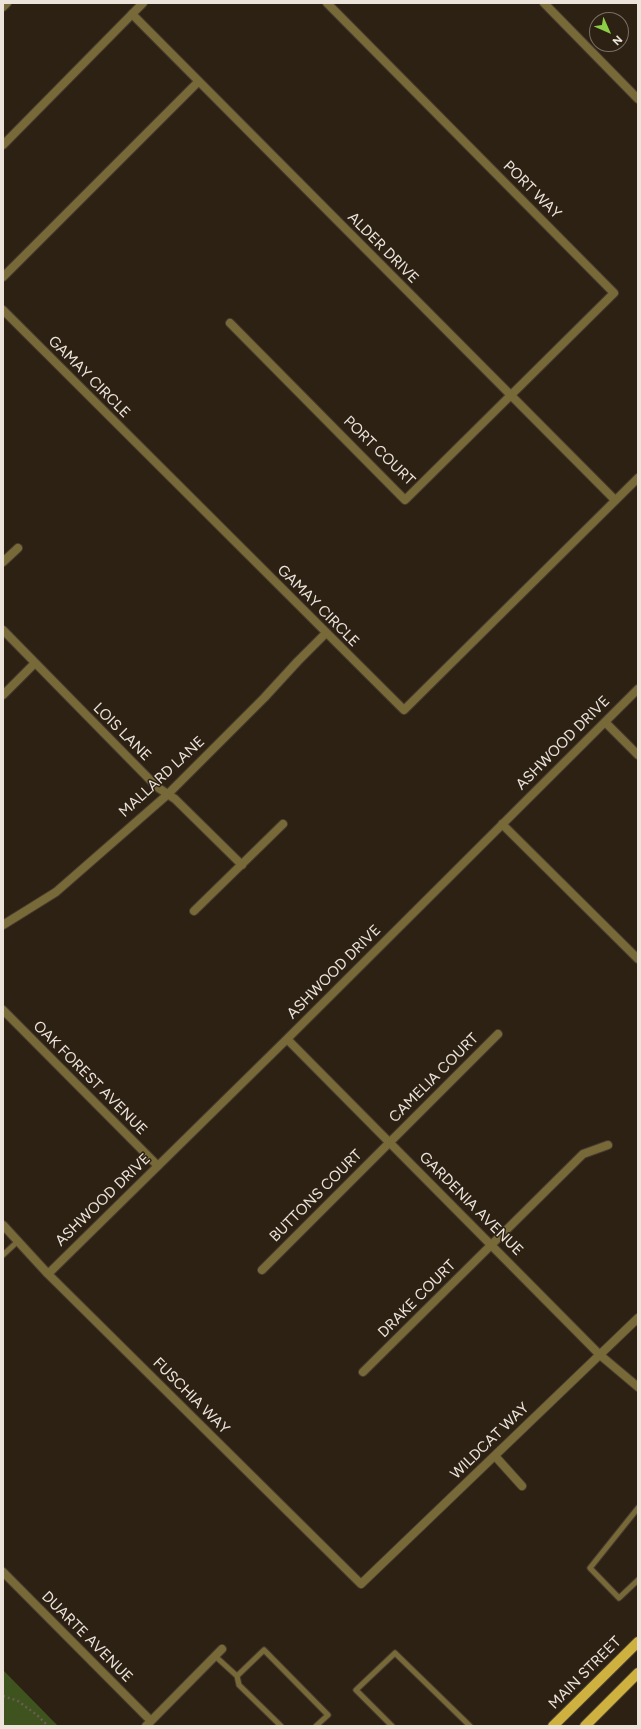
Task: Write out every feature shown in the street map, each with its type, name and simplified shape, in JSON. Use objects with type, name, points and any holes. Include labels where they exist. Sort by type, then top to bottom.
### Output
[{"type":"main road","name":"MAIN STREET","points":[[554,1726],[638,1642]]},
{"type":"main road","points":[[585,1726],[638,1673]]},
{"type":"street","points":[[3,7],[7,3]]},
{"type":"street","points":[[3,145],[143,3]]},
{"type":"street","name":"PORT WAY","points":[[327,3],[614,293],[510,396]]},
{"type":"street","points":[[544,3],[638,99]]},
{"type":"street","name":"ALDER DRIVE","points":[[132,14],[510,396],[616,500]]},
{"type":"street","points":[[3,277],[198,82]]},
{"type":"street","name":"GAMAY CIRCLE","points":[[3,310],[404,710],[616,500]]},
{"type":"street","name":"PORT COURT","points":[[230,323],[405,500],[510,396]]},
{"type":"street","points":[[616,500],[638,478]]},
{"type":"street","points":[[3,562],[18,548]]},
{"type":"street","name":"LOIS LANE","points":[[3,630],[34,664],[157,787],[175,799],[242,865]]},
{"type":"street","name":"MALLARD LANE","points":[[3,925],[56,892],[167,795],[264,698],[326,633]]},
{"type":"street","points":[[3,695],[34,664]]},
{"type":"street","name":"ASHWOOD DRIVE","points":[[48,1274],[638,689]]},
{"type":"street","points":[[605,722],[638,755]]},
{"type":"street","points":[[194,911],[283,824]]},
{"type":"street","points":[[502,824],[638,959]]},
{"type":"street","name":"OAK FOREST AVENUE","points":[[3,1010],[158,1166]]},
{"type":"street","name":"CAMELIA COURT","points":[[390,1142],[498,1034]]},
{"type":"street","name":"GARDENIA AVENUE","points":[[286,1039],[600,1355],[638,1387]]},
{"type":"street","name":"BUTTONS COURT","points":[[262,1270],[390,1142]]},
{"type":"street","name":"DRAKE COURT","points":[[363,1372],[583,1154],[608,1145]]},
{"type":"street","name":"FUSCHIA WAY","points":[[3,1225],[48,1274],[361,1584]]},
{"type":"street","name":"WILDCAT WAY","points":[[361,1584],[638,1318]]},
{"type":"street","points":[[495,1456],[522,1486]]},
{"type":"street","name":"DUARTE AVENUE","points":[[3,1572],[148,1724]]},
{"type":"street","points":[[148,1724],[222,1649]]},
{"type":"lane","points":[[3,1255],[17,1242]]},
{"type":"lane","points":[[638,1508],[590,1568],[619,1598],[638,1580]]},
{"type":"lane","points":[[237,1676],[264,1650],[328,1715],[316,1726]]},
{"type":"lane","points":[[392,1726],[356,1690],[395,1653],[470,1726]]},
{"type":"lane","points":[[215,1656],[237,1676],[239,1685],[281,1726]]},
{"type":"path","points":[[3,1696],[18,1701],[37,1714],[48,1726]]},
{"type":"green space","points":[[3,1670],[58,1726],[3,1726]]}]
